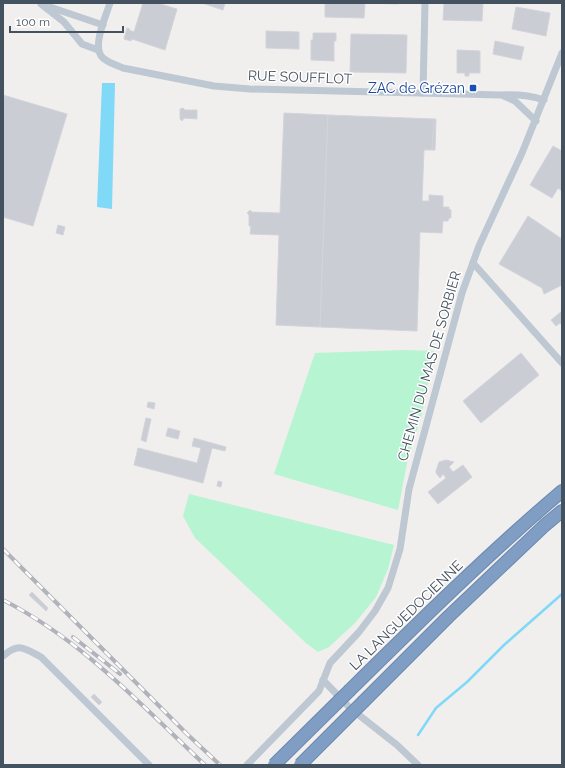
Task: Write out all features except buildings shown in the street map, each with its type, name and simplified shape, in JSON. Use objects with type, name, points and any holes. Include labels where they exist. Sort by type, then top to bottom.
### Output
[{"type":"highway","name":"LA LANGUEDOCIENNE","points":[[274,765],[436,605],[534,514],[562,491]]},
{"type":"highway","points":[[300,765],[448,617],[545,525],[562,511]]},
{"type":"street","points":[[39,4],[64,22],[82,44],[98,50],[99,39],[110,3]]},
{"type":"street","points":[[423,93],[425,3]]},
{"type":"street","points":[[39,4],[103,26]]},
{"type":"street","name":"RUE SOUFFLOT","points":[[98,50],[102,57],[123,68],[214,86],[250,89],[502,95],[517,94],[544,100]]},
{"type":"street","name":"CHEMIN DU MAS DE SORBIER","points":[[247,765],[319,691],[330,663],[359,632],[375,611],[393,577],[400,548],[410,481],[455,316],[473,263],[489,223],[536,120],[562,53]]},
{"type":"street","name":"RUE SOUFFLOT","points":[[502,95],[515,101],[536,120]]},
{"type":"street","points":[[473,263],[562,363]]},
{"type":"street","points":[[3,656],[12,648],[25,648],[41,657],[149,765]]},
{"type":"street","points":[[323,680],[350,708],[397,745],[418,765]]},
{"type":"green space","points":[[404,350],[434,351],[422,414],[408,458],[398,510],[274,474],[315,353]]},
{"type":"green space","points":[[189,494],[394,545],[388,569],[376,597],[355,623],[329,647],[318,652],[306,643],[195,538],[183,516]]},
{"type":"water","points":[[102,83],[115,83],[112,209],[97,207]]},
{"type":"waterway","points":[[418,735],[436,708],[467,682],[504,645],[562,594]]},
{"type":"railway","points":[[3,549],[187,734],[220,765]]},
{"type":"railway","points":[[3,600],[32,616],[85,654],[134,697],[205,765]]},
{"type":"railway","points":[[73,637],[120,674]]},
{"type":"place","name":"ZAC de Grézan","points":[[473,88]]}]
